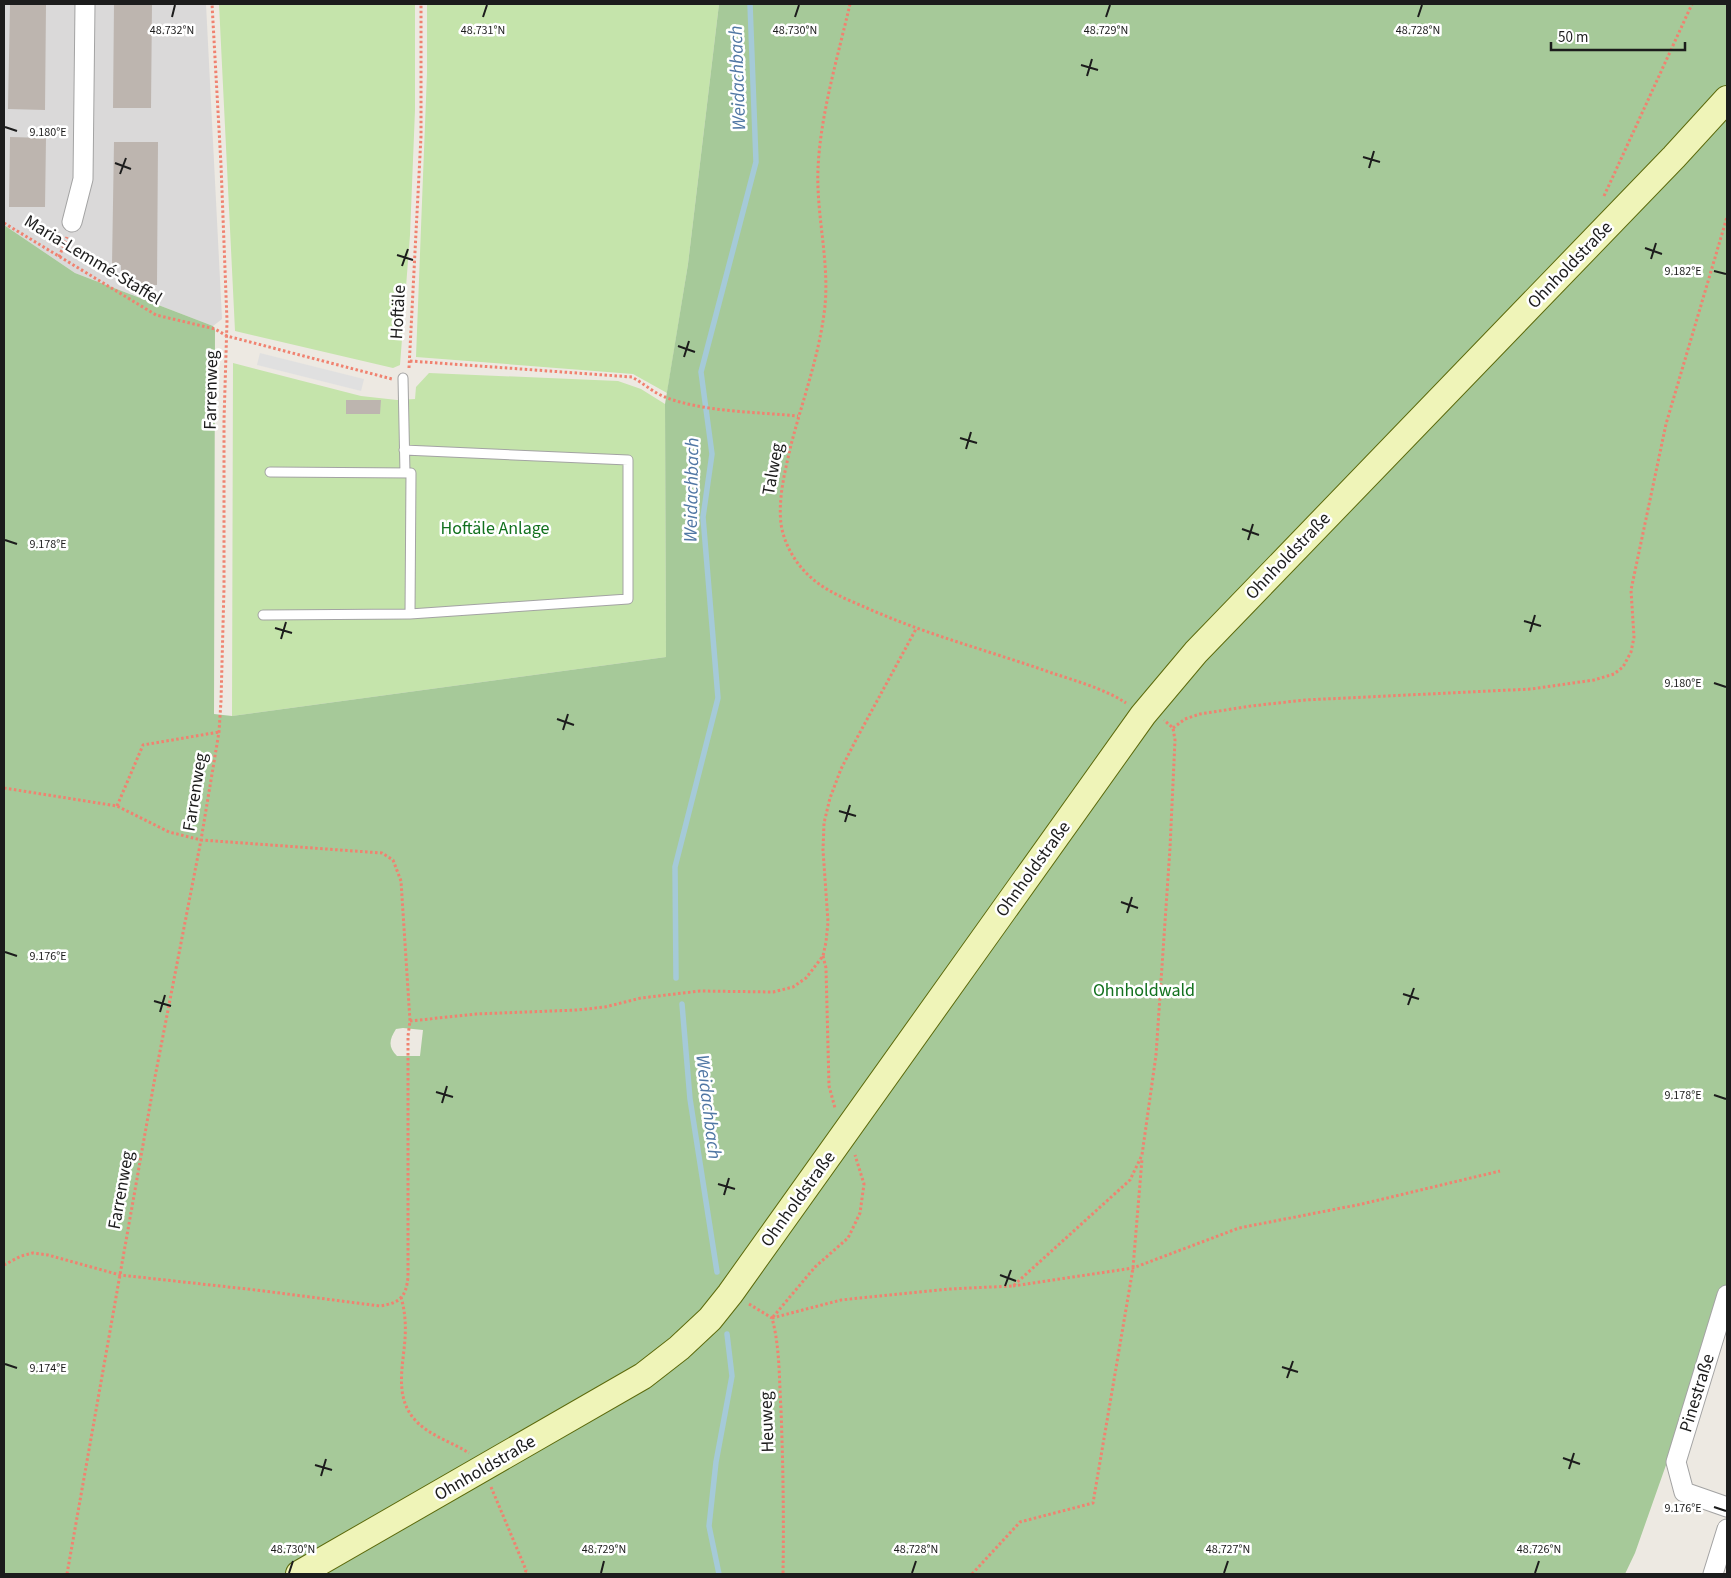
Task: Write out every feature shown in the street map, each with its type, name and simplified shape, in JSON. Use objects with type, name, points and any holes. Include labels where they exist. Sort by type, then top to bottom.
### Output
[{"type":"main road","name":"Ohnholdstraße","points":[[299,1574],[643,1376],[679,1348],[710,1319],[730,1294],[1145,712],[1196,652],[1603,231],[1727,99]]},
{"type":"street","points":[[72,222],[83,179],[85,4]]},
{"type":"street","name":"Pinestraße","points":[[1727,1297],[1676,1462],[1684,1492],[1727,1507]]},
{"type":"street","points":[[1713,1574],[1727,1529]]},
{"type":"lane","points":[[403,378],[405,473]]},
{"type":"lane","points":[[264,615],[410,614],[628,599],[628,460],[404,450]]},
{"type":"lane","points":[[270,472],[411,473],[410,614]]},
{"type":"path","name":"Farrenweg","points":[[66,1574],[155,1077],[201,840],[219,732],[224,588],[224,420],[227,336],[221,164],[212,4]]},
{"type":"path","name":"Hoftäle","points":[[403,378],[409,372],[410,361],[421,136],[421,4]]},
{"type":"path","name":"Talweg","points":[[850,4],[821,139],[818,195],[826,278],[824,311],[820,342],[798,416],[783,481],[780,502],[781,525],[787,546],[807,574],[824,587],[875,612],[916,629],[994,653],[1118,698],[1173,728]]},
{"type":"path","points":[[1603,231],[1601,204],[1692,4]]},
{"type":"path","points":[[972,1574],[1020,1522],[1093,1503],[1133,1268],[1142,1154],[1156,1055],[1170,848],[1175,740],[1173,728],[1185,720],[1200,714],[1252,706],[1305,700],[1531,689],[1594,680],[1614,674],[1623,667],[1631,652],[1634,637],[1631,590],[1664,432],[1727,217]]},
{"type":"path","name":"Maria-Lemmé-Staffel","points":[[4,223],[156,315],[215,329],[227,336]]},
{"type":"path","points":[[59,257],[65,241]]},
{"type":"path","points":[[227,336],[394,380],[403,378]]},
{"type":"path","points":[[410,361],[632,377],[663,397],[700,407],[798,416]]},
{"type":"path","points":[[410,1021],[476,1014],[577,1010],[605,1007],[641,998],[700,991],[773,992],[793,987],[806,978],[823,956],[826,942],[828,922],[823,850],[824,823],[830,798],[841,769],[916,629]]},
{"type":"path","points":[[117,806],[143,745],[219,732]]},
{"type":"path","points":[[4,788],[117,806],[169,832],[201,840],[382,853],[393,860],[401,881],[410,1021],[408,1036],[408,1277],[407,1290],[393,1304],[380,1306],[120,1275],[48,1255],[33,1253],[21,1256],[4,1265]]},
{"type":"path","points":[[772,1318],[815,1267],[848,1238],[860,1213],[864,1184],[846,1131],[835,1108],[829,1086],[826,968],[823,956]]},
{"type":"path","points":[[1013,1286],[1130,1180],[1142,1154]]},
{"type":"path","points":[[730,1294],[772,1318],[840,1300],[949,1289],[1013,1286],[1133,1268],[1239,1228],[1362,1204],[1500,1171]]},
{"type":"path","points":[[401,1297],[406,1337],[401,1376],[406,1409],[416,1422],[468,1452],[484,1469],[526,1570],[525,1574]]},
{"type":"path","name":"Heuweg","points":[[772,1318],[775,1327],[780,1392],[785,1510],[783,1574]]},
{"type":"shaded area","points":[[4,4],[206,4],[222,319],[213,326],[75,273],[4,225]]},
{"type":"shaded area","points":[[260,353],[364,379],[361,391],[257,365]]},
{"type":"green space","points":[[219,4],[415,4],[415,110],[410,235],[400,365],[393,368],[235,331]]},
{"type":"green space","points":[[427,4],[719,4],[688,264],[667,393],[633,374],[416,357],[427,73]]},
{"type":"green space","name":"Ohnholdwald","points":[[719,4],[1727,4],[1727,1292],[1635,1553],[1625,1574],[4,1574],[4,225],[75,273],[213,326],[215,329],[214,714],[232,716],[666,657],[665,404],[688,264]],"holes":[[[396,1029],[423,1030],[420,1056],[397,1056],[392,1050],[390,1043]]]},
{"type":"green space","name":"Hoftäle Anlage","points":[[233,363],[361,396],[397,400],[415,399],[416,387],[429,373],[618,381],[641,389],[665,404],[666,657],[232,716]]},
{"type":"building","points":[[10,4],[46,4],[45,110],[8,109]]},
{"type":"building","points":[[114,4],[152,4],[151,108],[113,108]]},
{"type":"building","points":[[10,137],[46,138],[45,207],[9,207]]},
{"type":"building","points":[[114,142],[158,142],[157,285],[142,285],[136,279],[128,279],[128,274],[121,273],[121,265],[112,265]]},
{"type":"building","points":[[346,400],[381,400],[380,414],[346,414]]},
{"type":"waterway","name":"Weidachbach","points":[[676,978],[675,867],[718,698],[703,517],[712,454],[701,372],[756,162],[750,4]]},
{"type":"waterway","name":"Weidachbach","points":[[682,1004],[690,1099],[717,1272]]},
{"type":"waterway","name":"Weidachbach","points":[[719,1574],[709,1526],[716,1462],[732,1376],[727,1334]]}]
